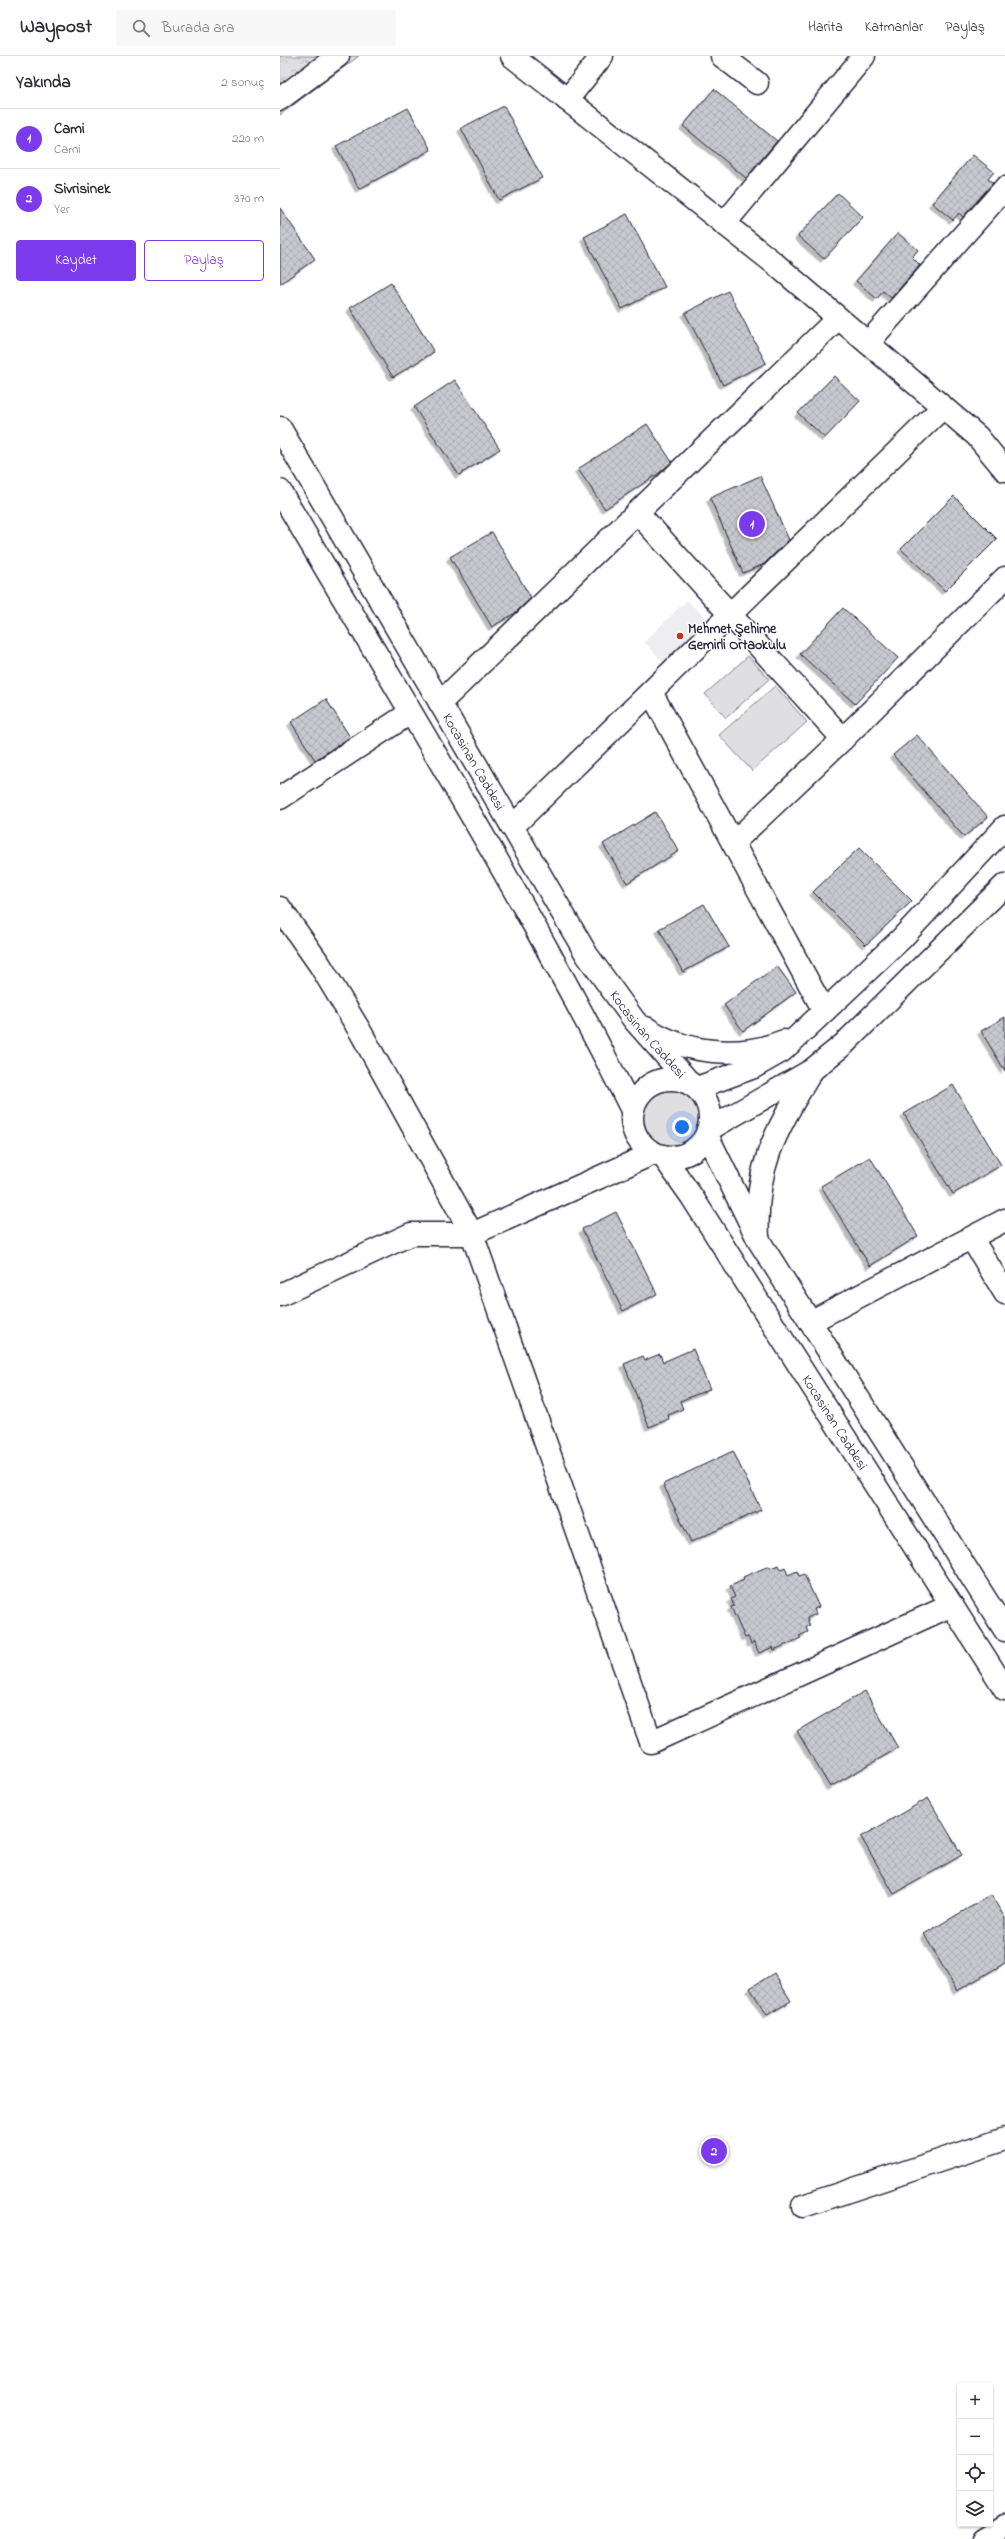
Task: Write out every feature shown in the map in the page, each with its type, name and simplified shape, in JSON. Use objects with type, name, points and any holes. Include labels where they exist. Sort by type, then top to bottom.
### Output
[{"type":"street","points":[[280,99],[338,56]]},
{"type":"street","points":[[512,56],[724,224],[868,343],[977,436],[1005,470]]},
{"type":"street","points":[[567,100],[602,56]]},
{"type":"street","points":[[722,56],[757,83]]},
{"type":"street","points":[[724,224],[864,56]]},
{"type":"street","points":[[868,343],[1005,188]]},
{"type":"street","points":[[440,703],[838,318]]},
{"type":"street","points":[[512,828],[943,407]]},
{"type":"street","name":"Kocasinan Caddesi","points":[[280,428],[587,955],[634,1020],[693,1085]]},
{"type":"street","points":[[280,491],[560,971],[632,1110],[634,1130],[642,1144],[659,1155],[674,1157],[693,1150],[708,1133],[812,1070],[844,1044],[1003,892]]},
{"type":"street","points":[[637,512],[843,739]]},
{"type":"street","points":[[733,843],[843,739],[1005,578]]},
{"type":"street","points":[[651,692],[824,1011]]},
{"type":"street","points":[[280,798],[410,713]]},
{"type":"street","points":[[693,1085],[768,1059],[782,1051],[901,939],[1005,828]]},
{"type":"street","points":[[280,908],[320,965],[360,1032],[472,1234],[651,1742],[952,1605]]},
{"type":"street","points":[[634,1020],[667,1039],[708,1051],[739,1051],[760,1048],[799,1035]]},
{"type":"street","points":[[759,1241],[758,1201],[770,1146],[777,1129],[812,1070]]},
{"type":"street","points":[[632,1110],[642,1091],[658,1080],[679,1079],[693,1085],[709,1105],[711,1115],[708,1133],[759,1241],[1005,1630]]},
{"type":"street","points":[[280,1295],[411,1234],[472,1234],[659,1155]]},
{"type":"street","name":"Kocasinan Caddesi","points":[[659,1155],[692,1197],[1005,1689]]},
{"type":"street","points":[[810,1322],[972,1239],[1005,1220]]},
{"type":"street","points":[[972,1239],[1005,1293]]},
{"type":"street","points":[[803,2206],[1005,2139]]},
{"type":"street","points":[[984,2539],[1005,2526]]},
{"type":"shaded area","name":"Mehmet Şehime Gemirli Ortaokulu","points":[[687,600],[716,629],[673,672],[644,642]]},
{"type":"green space","points":[[280,56],[359,56],[280,115]]},
{"type":"green space","points":[[748,656],[769,679],[726,718],[705,694]]},
{"type":"green space","points":[[775,686],[807,722],[752,771],[719,735]]},
{"type":"green space","points":[[665,1088],[677,1088],[692,1096],[700,1111],[700,1123],[692,1138],[677,1146],[665,1146],[650,1138],[642,1123],[642,1111],[650,1096]]},
{"type":"building","points":[[714,89],[777,141],[746,178],[683,126]]},
{"type":"building","points":[[504,106],[542,178],[499,200],[461,128]]},
{"type":"building","points":[[408,108],[431,150],[359,189],[336,146]]},
{"type":"building","points":[[973,155],[994,172],[988,179],[993,183],[963,217],[959,213],[953,220],[932,203]]},
{"type":"building","points":[[838,193],[863,217],[824,259],[798,236]]},
{"type":"building","points":[[280,208],[315,259],[280,284]]},
{"type":"building","points":[[627,214],[665,287],[622,309],[584,237]]},
{"type":"building","points":[[898,233],[918,250],[912,257],[920,265],[891,298],[883,291],[877,299],[856,281]]},
{"type":"building","points":[[391,283],[434,352],[393,377],[350,308]]},
{"type":"building","points":[[728,291],[766,363],[723,385],[685,313]]},
{"type":"building","points":[[834,376],[860,401],[825,438],[798,413]]},
{"type":"building","points":[[455,380],[500,449],[459,475],[414,407]]},
{"type":"building","points":[[647,424],[672,462],[659,473],[605,509],[578,469]]},
{"type":"building","points":[[760,476],[789,540],[764,564],[743,573],[710,498]]},
{"type":"building","points":[[954,496],[997,539],[945,591],[901,549]]},
{"type":"building","points":[[492,532],[531,598],[515,613],[492,627],[450,557]]},
{"type":"building","points":[[843,608],[898,658],[855,704],[800,654]]},
{"type":"building","points":[[326,699],[350,737],[315,760],[291,722]]},
{"type":"building","points":[[917,735],[988,817],[964,837],[893,755]]},
{"type":"building","points":[[655,812],[679,851],[627,883],[603,844]]},
{"type":"building","points":[[859,848],[912,901],[866,945],[813,892]]},
{"type":"building","points":[[704,904],[729,947],[683,972],[659,929]]},
{"type":"building","points":[[777,966],[796,992],[743,1031],[724,1005]]},
{"type":"building","points":[[1005,1017],[1005,1071],[981,1031]]},
{"type":"building","points":[[953,1085],[1001,1165],[953,1194],[904,1114]]},
{"type":"building","points":[[870,1157],[918,1236],[870,1266],[821,1186]]},
{"type":"building","points":[[616,1212],[657,1294],[623,1311],[582,1229]]},
{"type":"building","points":[[693,1349],[710,1389],[680,1401],[683,1409],[668,1415],[669,1419],[649,1427],[624,1364],[643,1356],[645,1360],[660,1354],[663,1362]]},
{"type":"building","points":[[733,1451],[761,1510],[691,1542],[663,1484]]},
{"type":"building","points":[[779,1565],[781,1569],[785,1567],[788,1575],[797,1571],[799,1576],[804,1574],[819,1607],[814,1609],[816,1614],[807,1618],[810,1626],[806,1627],[808,1632],[799,1636],[801,1638],[774,1650],[773,1647],[759,1653],[754,1642],[751,1644],[748,1637],[745,1638],[731,1607],[734,1606],[731,1599],[735,1597],[730,1586],[744,1580],[743,1577],[769,1566],[770,1568]]},
{"type":"building","points":[[865,1691],[898,1748],[830,1787],[797,1731]]},
{"type":"building","points":[[928,1798],[962,1855],[894,1894],[861,1837]]},
{"type":"building","points":[[991,1895],[1005,1918],[1005,1963],[957,1991],[924,1934]]},
{"type":"building","points":[[774,1973],[791,2001],[767,2015],[750,1988]]},
{"type":"place","name":"Cami","points":[[752,524]]},
{"type":"place","name":"Mehmet Şehime Gemirli Ortaokulu","points":[[680,636]]},
{"type":"place","name":"Sivrisinek","points":[[714,2151]]}]
